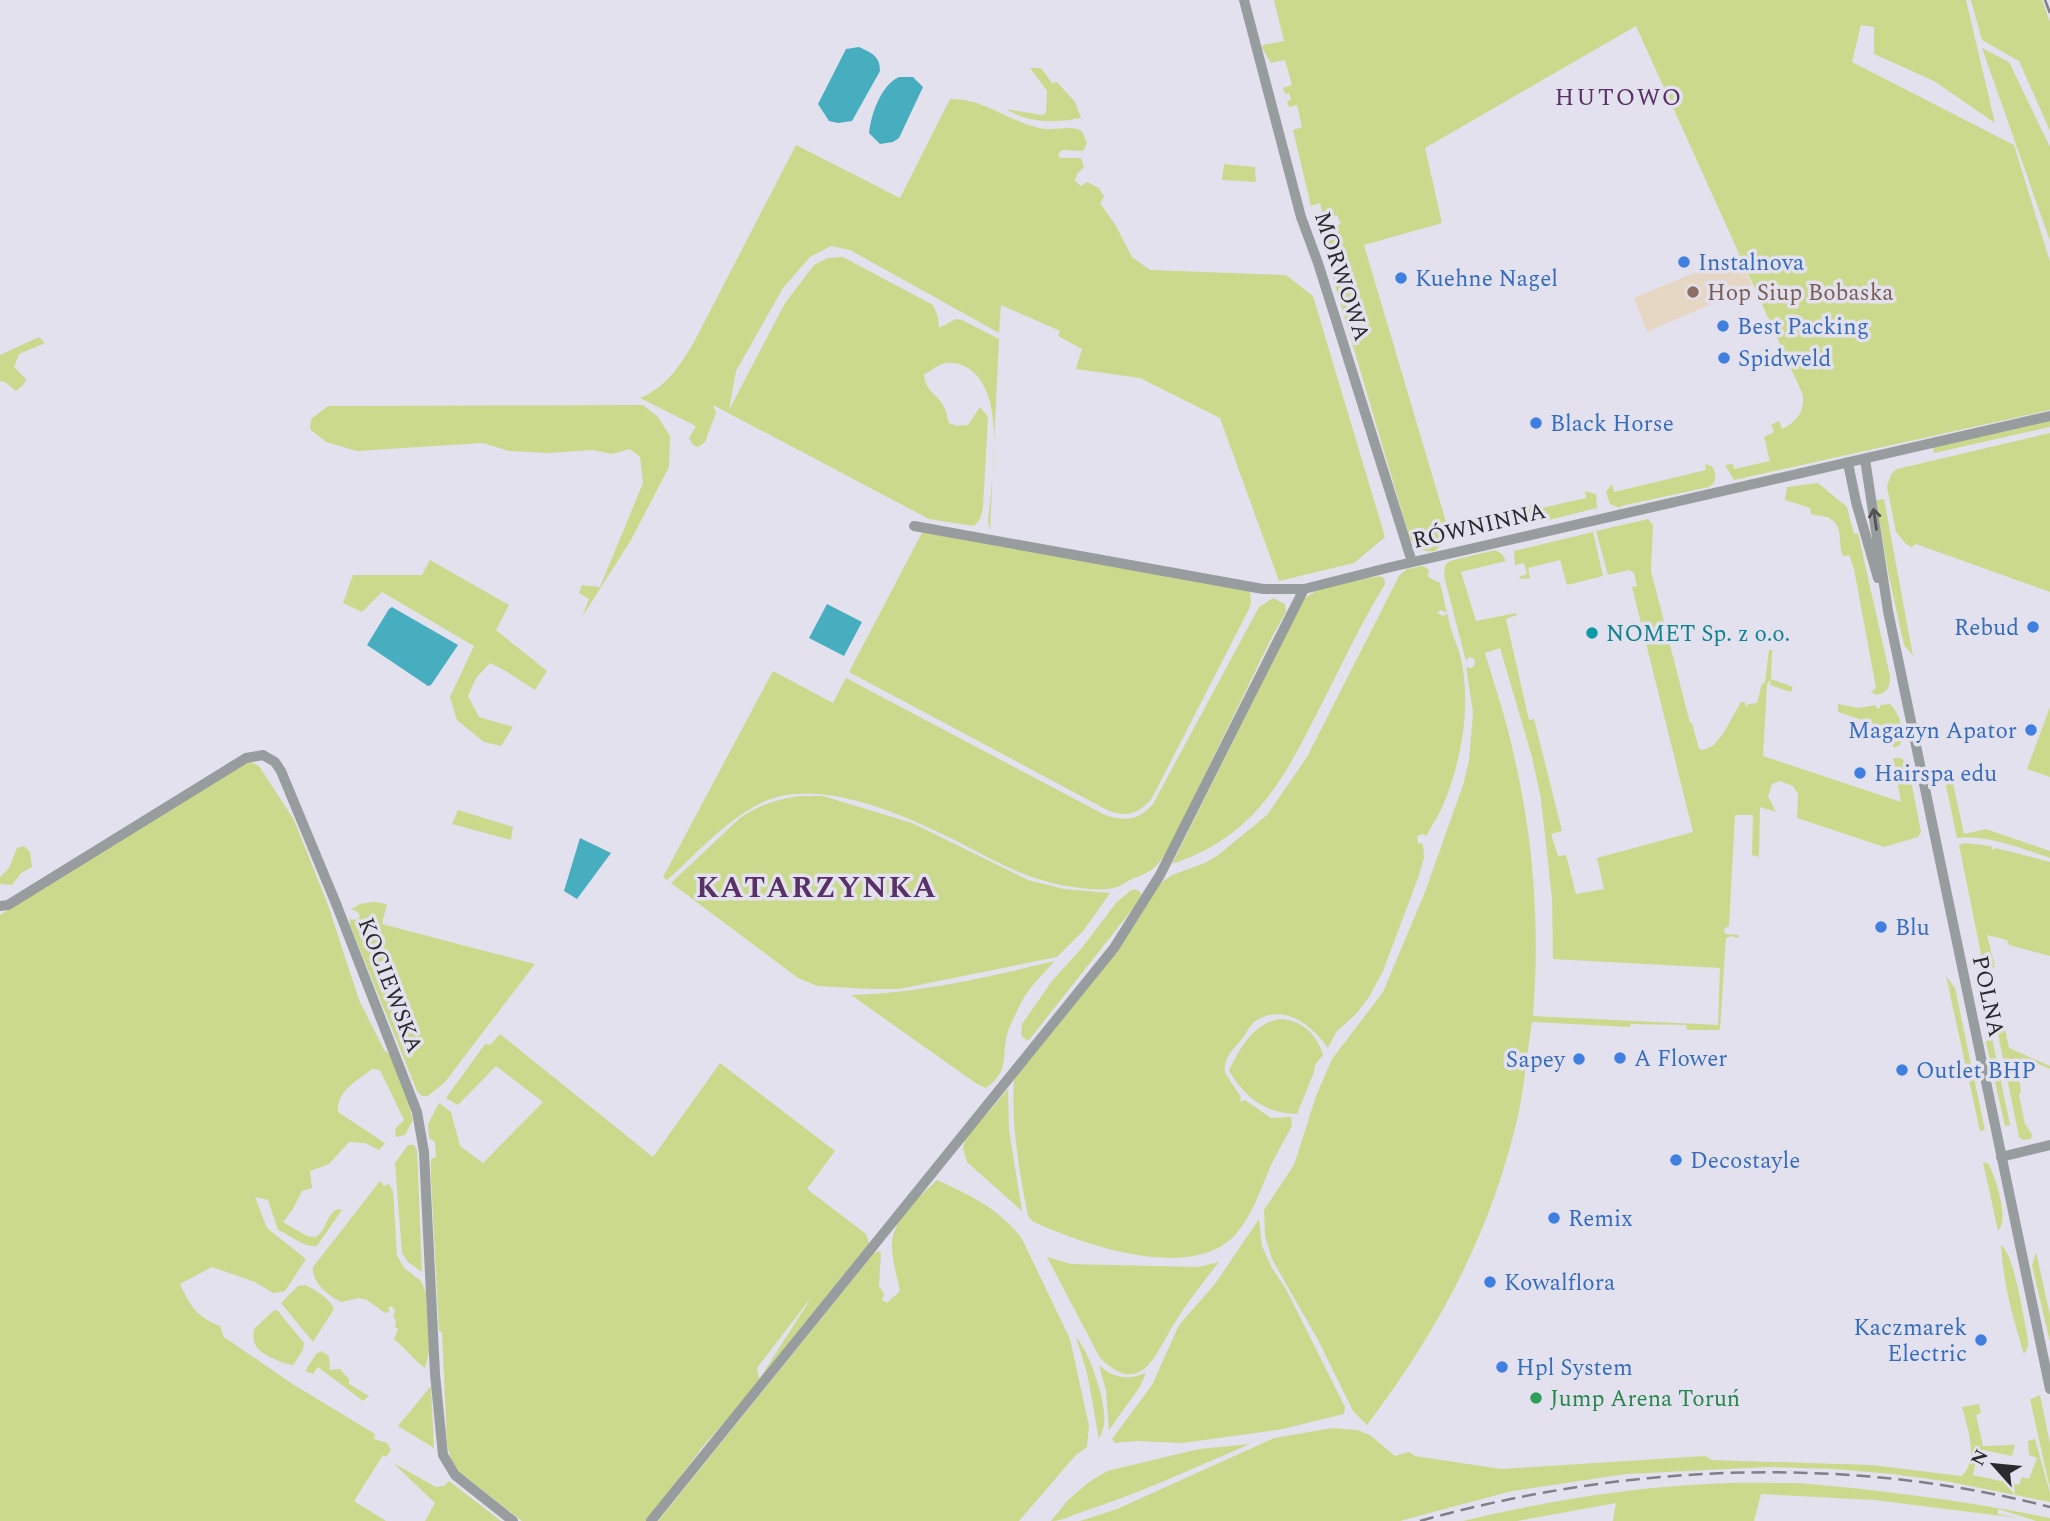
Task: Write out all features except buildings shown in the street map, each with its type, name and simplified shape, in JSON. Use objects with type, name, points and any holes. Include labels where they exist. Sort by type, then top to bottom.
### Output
[{"type":"street","name":"MORWOWA","points":[[1244,0],[1301,217],[1412,562]]},
{"type":"street","name":"RÓWNINNA","points":[[914,526],[1263,589],[1304,589],[2050,415]]},
{"type":"street","name":"POLNA","points":[[1865,459],[1888,611],[2050,1389]]},
{"type":"street","name":"POLNA","points":[[1848,463],[1856,502],[1888,611]]},
{"type":"street","points":[[651,1521],[1114,948],[1160,875],[1304,589]]},
{"type":"street","name":"KOCIEWSKA","points":[[0,906],[8,905],[246,758],[263,755],[275,762],[337,906],[417,1112],[424,1152],[435,1374],[443,1455],[455,1475],[513,1521]]},
{"type":"street","points":[[2001,1157],[2050,1146]]},
{"type":"shaded area","name":"Hop Siup Bobaska","points":[[1739,254],[1752,286],[1647,332],[1634,298]]},
{"type":"green space","points":[[1274,0],[1966,0],[1995,123],[1934,81],[1874,54],[1874,27],[1861,25],[1852,62],[2014,145],[2050,262],[2050,410],[1734,480],[1725,465],[1733,464],[1734,469],[1770,461],[1764,437],[1774,432],[1771,425],[1779,421],[1782,429],[1796,419],[1801,411],[1803,395],[1636,26],[1425,148],[1442,223],[1364,245],[1449,532],[1435,551],[1419,548],[1409,536],[1320,234],[1341,224],[1337,215],[1324,220],[1320,203],[1311,206],[1293,130],[1302,127],[1297,105],[1289,107],[1289,93],[1285,94],[1283,88],[1292,85],[1285,60],[1271,63],[1262,48],[1263,45],[1284,41]]},
{"type":"green space","points":[[1971,0],[2042,0],[2050,22],[2050,131],[2019,61],[1982,40]]},
{"type":"green space","points":[[1982,48],[2009,62],[2050,147],[2050,241]]},
{"type":"green space","points":[[1030,68],[1041,68],[1052,83],[1057,82],[1075,102],[1081,118],[1061,121],[1033,120],[1006,109],[1042,115],[1046,113],[1047,91]]},
{"type":"green space","points":[[950,99],[973,102],[1039,128],[1072,128],[1082,131],[1087,143],[1083,151],[1062,150],[1058,154],[1060,158],[1081,158],[1084,167],[1077,174],[1075,181],[1081,186],[1087,182],[1099,188],[1104,197],[1100,203],[1132,257],[1150,270],[1286,275],[1313,296],[1385,537],[1354,563],[1279,581],[1220,418],[1140,378],[1076,369],[1082,349],[1058,336],[1060,331],[1001,305],[999,333],[850,250],[831,246],[810,257],[783,288],[736,371],[729,410],[785,303],[814,265],[828,258],[843,257],[933,305],[939,328],[956,319],[962,320],[999,339],[994,446],[993,417],[980,380],[968,368],[952,363],[942,364],[924,374],[929,388],[944,407],[949,423],[957,426],[968,425],[980,407],[988,417],[983,508],[980,519],[974,526],[929,519],[713,405],[716,413],[705,442],[698,447],[693,445],[689,438],[696,426],[640,398],[664,383],[693,344],[796,145],[900,198]]},
{"type":"green space","points":[[1224,164],[1255,167],[1256,182],[1222,180]]},
{"type":"green space","points":[[39,337],[45,343],[19,354],[14,367],[26,379],[24,384],[16,391],[0,381],[0,355]]},
{"type":"green space","points":[[643,405],[658,417],[670,436],[669,467],[631,540],[582,617],[589,599],[579,593],[582,585],[600,587],[643,483],[640,457],[630,449],[612,454],[593,450],[547,453],[509,451],[483,443],[357,451],[326,442],[310,429],[311,419],[328,406]]},
{"type":"green space","points":[[2050,421],[2050,427],[1934,453],[1933,447]]},
{"type":"green space","points":[[2050,433],[2050,592],[1916,544],[1910,548],[1896,532],[1887,487],[1891,474],[1897,469]]},
{"type":"green space","points":[[1705,464],[1712,466],[1715,475],[1714,482],[1709,487],[1620,508],[1610,504],[1606,492],[1612,484],[1614,492],[1706,470]]},
{"type":"green space","points":[[993,473],[990,530],[988,522]]},
{"type":"green space","points":[[1818,483],[1847,507],[1854,534],[1858,533],[1890,676],[1887,689],[1876,695],[1871,692],[1876,688],[1854,569],[1849,555],[1843,556],[1841,551],[1837,526],[1825,516],[1811,514],[1810,508],[1785,500],[1787,487]]},
{"type":"green space","points":[[1585,491],[1596,494],[1597,508],[1533,524],[1525,512],[1530,504],[1533,510],[1586,498]]},
{"type":"green space","points":[[1884,499],[1913,656],[1904,645],[1889,577],[1876,500]]},
{"type":"green space","points":[[1648,519],[1653,525],[1651,571],[1699,749],[1713,746],[1741,702],[1745,702],[1746,708],[1748,704],[1757,703],[1765,682],[1769,650],[1772,650],[1771,679],[1793,687],[1791,692],[1770,685],[1771,680],[1767,684],[1763,756],[1901,802],[1893,758],[1901,758],[1908,765],[1921,832],[1918,837],[1884,847],[1797,818],[1798,794],[1793,786],[1780,781],[1772,784],[1768,796],[1776,812],[1760,807],[1759,857],[1752,855],[1753,815],[1735,815],[1729,926],[1724,929],[1725,934],[1739,935],[1738,938],[1726,938],[1720,1030],[1687,1030],[1686,1025],[1631,1024],[1630,1027],[1532,1022],[1519,1111],[1508,1154],[1478,1237],[1440,1315],[1367,1425],[1353,1411],[1318,1340],[1272,1259],[1265,1236],[1264,1210],[1294,1165],[1316,1096],[1332,1059],[1383,992],[1425,892],[1463,785],[1469,761],[1473,712],[1466,667],[1472,668],[1475,664],[1474,658],[1469,657],[1466,661],[1444,576],[1445,565],[1450,561],[1495,550],[1502,554],[1506,561],[1461,572],[1476,621],[1516,613],[1517,615],[1506,619],[1529,720],[1534,719],[1562,831],[1551,834],[1558,856],[1566,855],[1576,894],[1604,889],[1597,858],[1693,832],[1632,587],[1637,586],[1634,573],[1629,570],[1608,575],[1596,531]],"holes":[[[1500,648],[1532,757],[1541,799],[1552,898],[1553,959],[1720,968],[1718,1025],[1533,1016],[1536,951],[1531,853],[1511,743],[1485,653]]]},
{"type":"green space","points":[[924,529],[1250,592],[1251,603],[1248,611],[1152,798],[1142,807],[1128,814],[1109,811],[849,672]]},
{"type":"green space","points":[[1593,532],[1603,576],[1567,585],[1560,560],[1528,568],[1530,578],[1519,577],[1527,574],[1524,563],[1515,565],[1514,551]]},
{"type":"green space","points":[[430,560],[509,605],[496,630],[547,671],[535,690],[490,663],[476,678],[468,696],[479,717],[513,727],[501,746],[484,742],[457,720],[450,697],[474,646],[382,592],[362,612],[343,603],[353,575],[422,575]]},
{"type":"green space","points":[[1423,566],[1429,570],[1428,577],[1440,583],[1447,613],[1441,610],[1437,613],[1443,616],[1448,614],[1463,673],[1465,711],[1456,768],[1438,816],[1426,836],[1417,836],[1418,843],[1423,844],[1424,858],[1418,878],[1383,971],[1356,1014],[1336,1032],[1328,1048],[1298,1020],[1279,1014],[1269,1015],[1253,1023],[1227,1059],[1225,1073],[1241,1097],[1240,1102],[1245,1100],[1271,1118],[1291,1117],[1292,1126],[1242,1227],[1216,1249],[1192,1256],[1164,1258],[1106,1248],[1032,1221],[1028,1216],[1016,1147],[1014,1078],[1158,885],[1172,875],[1217,856],[1267,815],[1307,757],[1399,576],[1407,569]]},
{"type":"green space","points":[[1379,576],[1384,578],[1385,584],[1284,775],[1256,811],[1228,836],[1201,852],[1172,864],[1304,599],[1330,586]]},
{"type":"green space","points":[[1273,598],[1285,604],[1286,612],[1167,852],[1152,870],[1120,886],[1089,889],[1041,880],[882,808],[820,794],[781,796],[749,809],[720,831],[667,880],[663,877],[773,671],[833,703],[846,678],[1105,815],[1125,819],[1137,816],[1153,804],[1259,607]]},
{"type":"green space","points":[[1838,704],[1859,708],[1876,705],[1877,709],[1880,705],[1890,704],[1901,723],[1900,745],[1893,748],[1893,744],[1887,746],[1880,726],[1838,712]]},
{"type":"green space","points":[[2050,707],[2050,777],[2027,769]]},
{"type":"green space","points":[[245,759],[259,766],[294,820],[328,905],[359,1000],[384,1050],[395,1062],[413,1120],[405,1135],[396,1137],[395,1129],[404,1120],[380,1070],[372,1069],[344,1092],[340,1098],[338,1112],[385,1143],[379,1150],[365,1143],[349,1142],[329,1164],[310,1171],[312,1188],[302,1191],[283,1222],[307,1236],[316,1237],[334,1211],[342,1210],[317,1246],[302,1243],[278,1230],[268,1200],[255,1197],[267,1228],[306,1259],[285,1291],[273,1293],[255,1282],[212,1267],[180,1284],[195,1310],[205,1319],[220,1326],[224,1337],[291,1383],[375,1434],[374,1439],[387,1443],[391,1450],[386,1457],[383,1455],[354,1501],[386,1521],[0,1521],[0,915]]},
{"type":"green space","points":[[1951,774],[1964,834],[1986,829],[2050,851],[2050,858],[1993,840],[1957,838],[1944,776]]},
{"type":"green space","points":[[801,796],[823,796],[912,823],[1028,880],[1064,889],[1110,893],[1084,930],[1057,957],[899,989],[817,986],[798,978],[671,883],[740,818],[769,803]]},
{"type":"green space","points":[[458,810],[513,827],[511,840],[452,824]]},
{"type":"green space","points":[[1965,843],[1991,846],[1993,850],[1996,848],[2050,862],[2050,956],[2009,945],[2007,940],[1987,935],[1995,967],[1984,969],[1959,845]]},
{"type":"green space","points":[[24,846],[30,852],[32,867],[21,873],[12,885],[0,884],[0,877],[9,868],[17,848]]},
{"type":"green space","points":[[1135,889],[1142,897],[1029,1040],[1024,1039],[1021,1034],[1022,1024],[1052,981],[1081,949],[1116,903]]},
{"type":"green space","points":[[373,902],[387,904],[382,924],[535,964],[445,1082],[428,1096],[422,1096],[417,1091],[350,925],[350,919],[356,920],[360,917],[358,912],[351,909]]},
{"type":"green space","points":[[1055,961],[1034,983],[1021,1002],[1008,1032],[1001,1071],[986,1088],[851,995],[928,988]]},
{"type":"green space","points":[[1946,976],[1955,988],[1985,1130],[1980,1131]]},
{"type":"green space","points":[[1279,1019],[1295,1022],[1307,1029],[1323,1055],[1315,1065],[1297,1114],[1275,1111],[1257,1102],[1242,1089],[1229,1071],[1242,1046],[1254,1032]]},
{"type":"green space","points":[[2005,1029],[2009,1048],[2050,1066],[2050,1069],[2036,1063],[2017,1068],[2021,1091],[2019,1095],[2025,1124],[2032,1134],[2031,1139],[2023,1140],[2019,1137],[1998,1034]]},
{"type":"green space","points":[[1991,1033],[2010,1125],[2005,1126],[1986,1042]]},
{"type":"green space","points":[[500,1034],[653,1157],[720,1063],[835,1151],[807,1189],[866,1234],[869,1243],[740,1404],[701,1449],[647,1521],[522,1521],[458,1471],[450,1457],[442,1332],[439,1331],[431,1177],[431,1159],[436,1157],[435,1142],[429,1138],[428,1124],[439,1103],[451,1112],[460,1146],[483,1163],[543,1102],[496,1066],[458,1105],[446,1098],[485,1044],[490,1045]],"holes":[[[813,1295],[760,1378],[757,1368]]]},
{"type":"green space","points":[[1008,1089],[1009,1130],[1022,1211],[967,1162],[963,1148],[965,1139]]},
{"type":"green space","points":[[408,1145],[414,1145],[417,1150],[422,1272],[408,1262],[402,1253],[395,1163]]},
{"type":"green space","points":[[1983,1162],[1989,1164],[2000,1198],[2002,1217],[1998,1231]]},
{"type":"green space","points":[[937,1180],[973,1197],[994,1211],[1022,1239],[1070,1339],[1089,1426],[1087,1447],[1075,1456],[1019,1521],[658,1521],[874,1253],[881,1253],[879,1286],[884,1294],[882,1300],[887,1303],[900,1291],[892,1254],[894,1233],[903,1215]]},
{"type":"green space","points":[[380,1181],[386,1186],[388,1183],[393,1191],[397,1255],[404,1268],[421,1281],[426,1293],[429,1352],[425,1368],[394,1339],[398,1329],[395,1327],[395,1310],[392,1306],[388,1308],[390,1311],[385,1313],[367,1300],[359,1298],[341,1302],[322,1288],[313,1273],[313,1267]]},
{"type":"green space","points":[[1259,1219],[1262,1246],[1345,1407],[1344,1414],[1278,1430],[1183,1443],[1115,1443],[1112,1439],[1152,1385],[1179,1325],[1215,1284]]},
{"type":"green space","points":[[2001,1245],[2010,1260],[2021,1303],[2028,1339],[2024,1354],[2006,1287]]},
{"type":"green space","points":[[2036,1252],[2050,1315],[2050,1342],[2032,1266]]},
{"type":"green space","points":[[1047,1257],[1071,1264],[1198,1267],[1219,1262],[1197,1290],[1148,1366],[1128,1374],[1115,1370],[1100,1358]]},
{"type":"green space","points":[[305,1285],[322,1295],[334,1309],[313,1342],[281,1303],[298,1286]]},
{"type":"green space","points":[[277,1310],[304,1343],[303,1350],[293,1365],[268,1356],[254,1342],[254,1329]]},
{"type":"green space","points":[[1076,1337],[1091,1365],[1103,1403],[1104,1425],[1099,1439],[1087,1373]]},
{"type":"green space","points":[[321,1351],[329,1356],[330,1370],[340,1369],[349,1379],[349,1384],[369,1396],[363,1401],[318,1367],[313,1374],[305,1371]]},
{"type":"green space","points":[[1099,1365],[1121,1377],[1146,1373],[1139,1388],[1109,1430],[1106,1391]]},
{"type":"green space","points":[[431,1386],[434,1448],[398,1426]]},
{"type":"green space","points":[[2040,1395],[2050,1444],[2050,1489],[2030,1399]]},
{"type":"green space","points":[[1979,1404],[1981,1413],[1976,1415],[1983,1446],[2015,1445],[2012,1456],[1978,1449],[1973,1475],[2019,1485],[2022,1477],[2029,1479],[2037,1458],[2029,1455],[2028,1441],[2035,1439],[2050,1502],[1950,1482],[1893,1474],[1769,1467],[1626,1474],[1512,1491],[1400,1521],[1080,1521],[1117,1509],[1274,1438],[1333,1428],[1357,1430],[1370,1435],[1395,1456],[1409,1452],[1415,1456],[1501,1469],[1705,1456],[1712,1460],[1872,1465],[1961,1476],[1967,1470],[1971,1453],[1962,1407]]},
{"type":"green space","points":[[1250,1444],[1125,1497],[1064,1519],[1051,1521],[1068,1500],[1107,1471],[1199,1449]]},
{"type":"green space","points":[[393,1463],[436,1487],[444,1486],[449,1481],[501,1521],[425,1521],[435,1503]]},
{"type":"green space","points":[[1718,1483],[1798,1483],[1956,1501],[2050,1518],[2050,1521],[2036,1521],[1998,1509],[1998,1514],[2018,1518],[1874,1500],[1761,1494],[1754,1521],[1613,1521],[1616,1503],[1517,1521],[1463,1521],[1614,1492]]},
{"type":"water","points":[[859,47],[874,56],[879,62],[880,71],[852,121],[829,121],[818,104],[846,49]]},
{"type":"water","points":[[899,77],[913,77],[923,87],[899,138],[880,144],[869,133],[872,117],[882,93]]},
{"type":"water","points":[[827,604],[862,622],[844,656],[809,638]]},
{"type":"water","points":[[392,607],[458,645],[431,685],[428,686],[367,645]]},
{"type":"water","points":[[580,838],[611,853],[577,899],[564,891]]},
{"type":"railway","points":[[2045,0],[2050,13]]},
{"type":"railway","points":[[1420,1521],[1497,1502],[1576,1487],[1734,1473],[1814,1473],[1893,1479],[1972,1490],[2050,1507]]},
{"type":"place","name":"Instalnova","points":[[1684,262]]},
{"type":"place","name":"Kuehne Nagel","points":[[1401,278]]},
{"type":"place","name":"Hop Siup Bobaska","points":[[1693,292]]},
{"type":"place","name":"Best Packing","points":[[1723,326]]},
{"type":"place","name":"Spidweld","points":[[1724,358]]},
{"type":"place","name":"Black Horse","points":[[1536,423]]},
{"type":"place","name":"Rebud","points":[[2033,627]]},
{"type":"place","name":"NOMET Sp. z o.o.","points":[[1592,633]]},
{"type":"place","name":"Magazyn Apator","points":[[2031,730]]},
{"type":"place","name":"Hairspa edu","points":[[1860,773]]},
{"type":"place","name":"Blu","points":[[1881,927]]},
{"type":"place","name":"A Flower","points":[[1620,1058]]},
{"type":"place","name":"Sapey","points":[[1579,1059]]},
{"type":"place","name":"Outlet BHP","points":[[1902,1070]]},
{"type":"place","name":"Decostayle","points":[[1676,1160]]},
{"type":"place","name":"Remix","points":[[1554,1218]]},
{"type":"place","name":"Kowalflora","points":[[1490,1282]]},
{"type":"place","name":"Kaczmarek Electric","points":[[1981,1340]]},
{"type":"place","name":"Hpl System","points":[[1502,1367]]},
{"type":"place","name":"Jump Arena Toruń","points":[[1536,1398]]},
{"type":"district","name":"HUTOWO","points":[[1619,97]]},
{"type":"district","name":"KATARZYNKA","points":[[817,887]]}]
